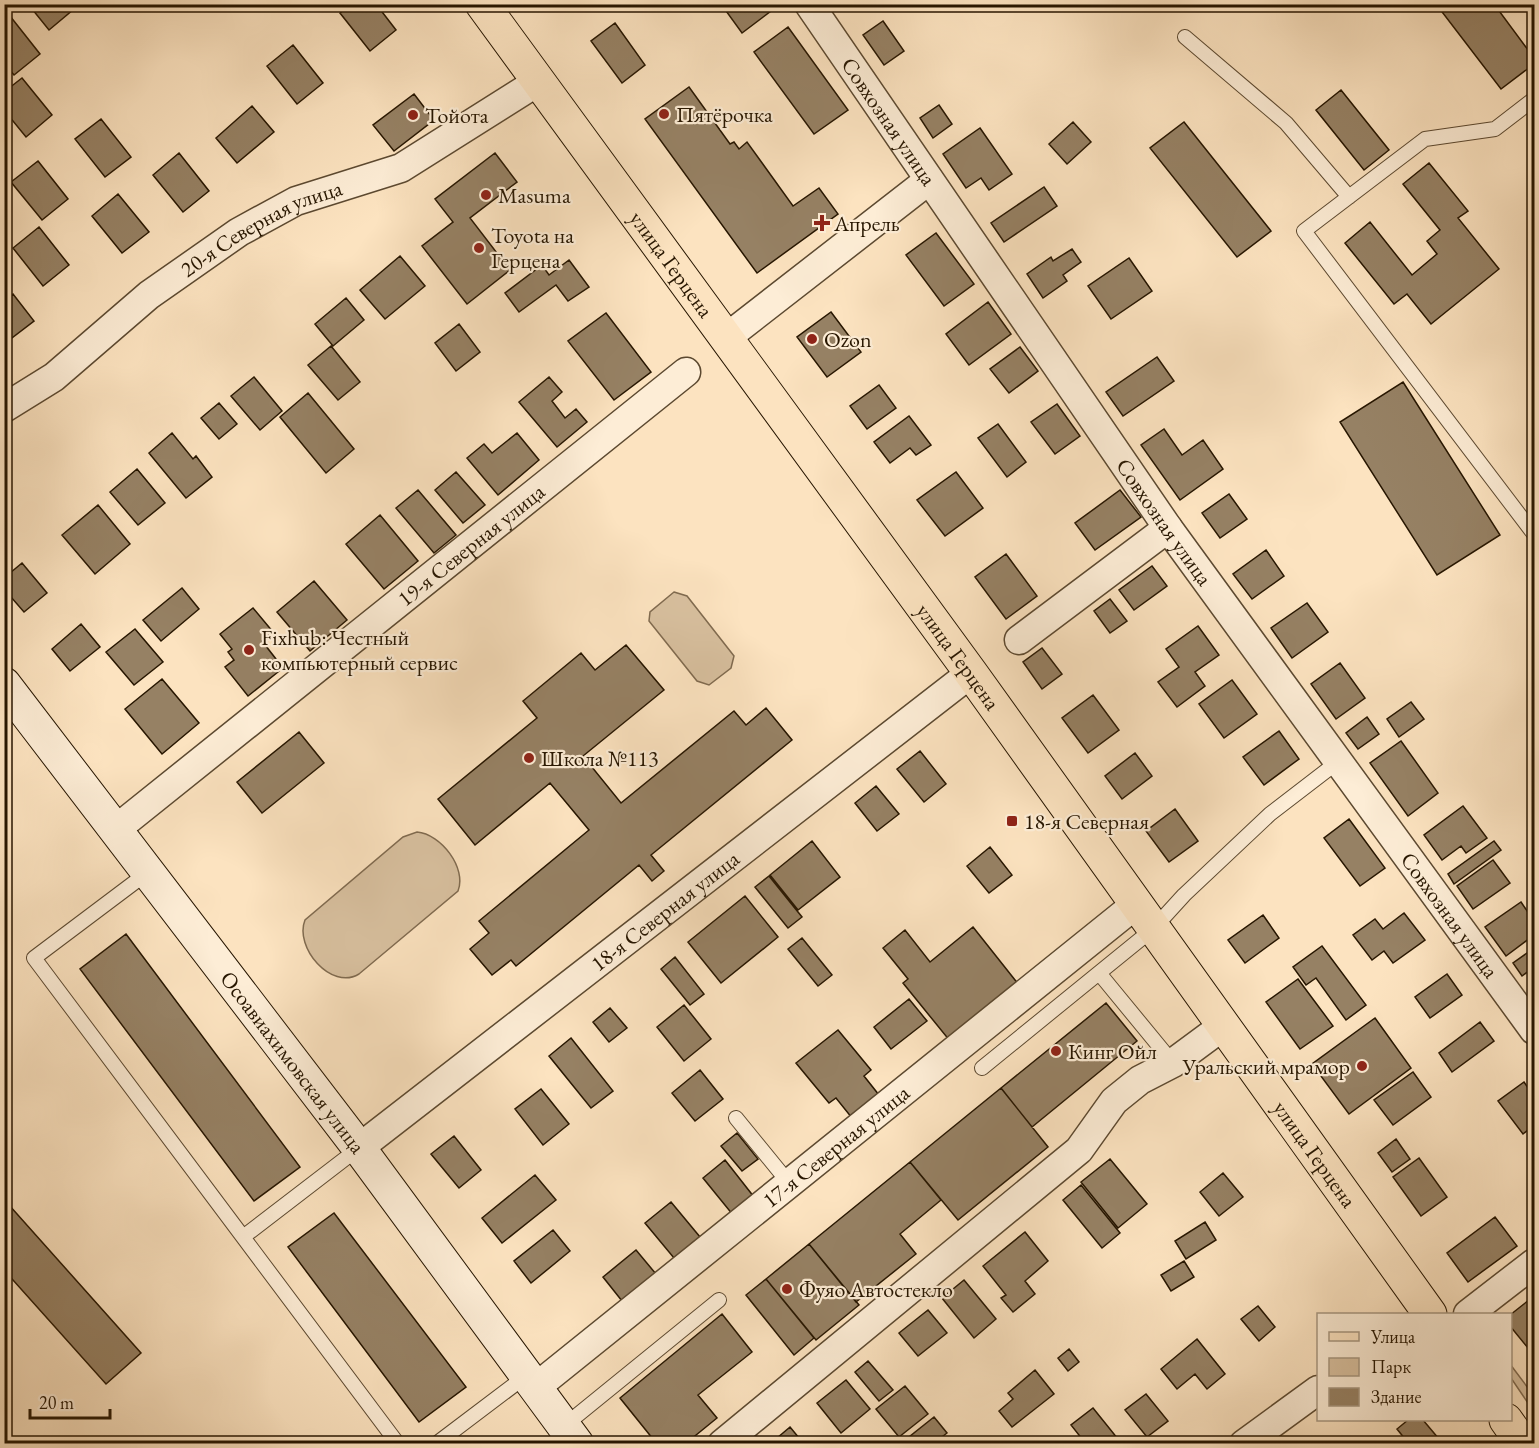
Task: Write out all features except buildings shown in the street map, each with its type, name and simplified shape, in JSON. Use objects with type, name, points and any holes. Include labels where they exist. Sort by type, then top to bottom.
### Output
[{"type":"main road","name":"улица Герцена","points":[[482,4],[971,674],[1429,1313]]},
{"type":"main road","points":[[1507,1421],[1523,1443]]},
{"type":"street","name":"Совхозная улица","points":[[809,4],[1168,528],[1534,1030]]},
{"type":"street","name":"20-я Северная улица","points":[[4,408],[54,378],[149,295],[239,232],[296,201],[401,168],[538,81]]},
{"type":"street","points":[[726,338],[929,180]]},
{"type":"street","name":"19-я Северная улица","points":[[115,830],[686,372]]},
{"type":"street","points":[[1019,640],[1168,528]]},
{"type":"street","name":"18-я Северная улица","points":[[359,1148],[971,674]]},
{"type":"street","name":"Осоавиахимовская улица","points":[[4,684],[359,1148],[570,1435]]},
{"type":"street","name":"17-я Северная улица","points":[[530,1382],[789,1183],[1144,917]]},
{"type":"street","points":[[722,1443],[1079,1150],[1114,1101],[1140,1080],[1173,1064],[1223,1026]]},
{"type":"street","points":[[1469,1313],[1534,1263]]},
{"type":"street","points":[[1244,1443],[1317,1391]]},
{"type":"lane","points":[[1185,37],[1286,123],[1349,197]]},
{"type":"lane","points":[[1534,99],[1495,129],[1425,139],[1304,231],[1534,534]]},
{"type":"lane","points":[[982,1068],[1100,973],[1144,917],[1184,895],[1270,814],[1339,761]]},
{"type":"lane","points":[[147,873],[34,958],[398,1443]]},
{"type":"lane","points":[[1100,973],[1173,1064]]},
{"type":"lane","points":[[736,1118],[789,1183]]},
{"type":"lane","points":[[243,1237],[359,1148]]},
{"type":"lane","points":[[570,1435],[719,1300]]},
{"type":"lane","points":[[436,1443],[530,1382]]},
{"type":"green space","points":[[674,592],[687,596],[734,656],[731,668],[709,685],[697,681],[649,621],[650,612]]},
{"type":"green space","points":[[417,832],[435,839],[450,854],[459,872],[458,891],[359,974],[348,978],[337,977],[327,972],[317,964],[305,942],[303,931],[305,920],[403,837]]},
{"type":"green space","points":[[1512,1367],[1534,1396],[1534,1412],[1512,1379]]},
{"type":"place","name":"Пятёрочка","points":[[664,114]]},
{"type":"place","name":"Тойота","points":[[413,115]]},
{"type":"place","name":"Masuma","points":[[486,195]]},
{"type":"place","name":"Апрель","points":[[822,223]]},
{"type":"place","name":"Toyota на Герцена","points":[[479,248]]},
{"type":"place","name":"Ozon","points":[[812,339]]},
{"type":"place","name":"Fixhub: Честный компьютерный сервис","points":[[249,650]]},
{"type":"place","name":"Школа №113","points":[[529,758]]},
{"type":"place","name":"18-я Северная","points":[[1012,821]]},
{"type":"place","name":"Кинг Ойл","points":[[1056,1051]]},
{"type":"place","name":"Уральский мрамор","points":[[1362,1066]]},
{"type":"place","name":"Фуяо Автостекло","points":[[787,1289]]}]
